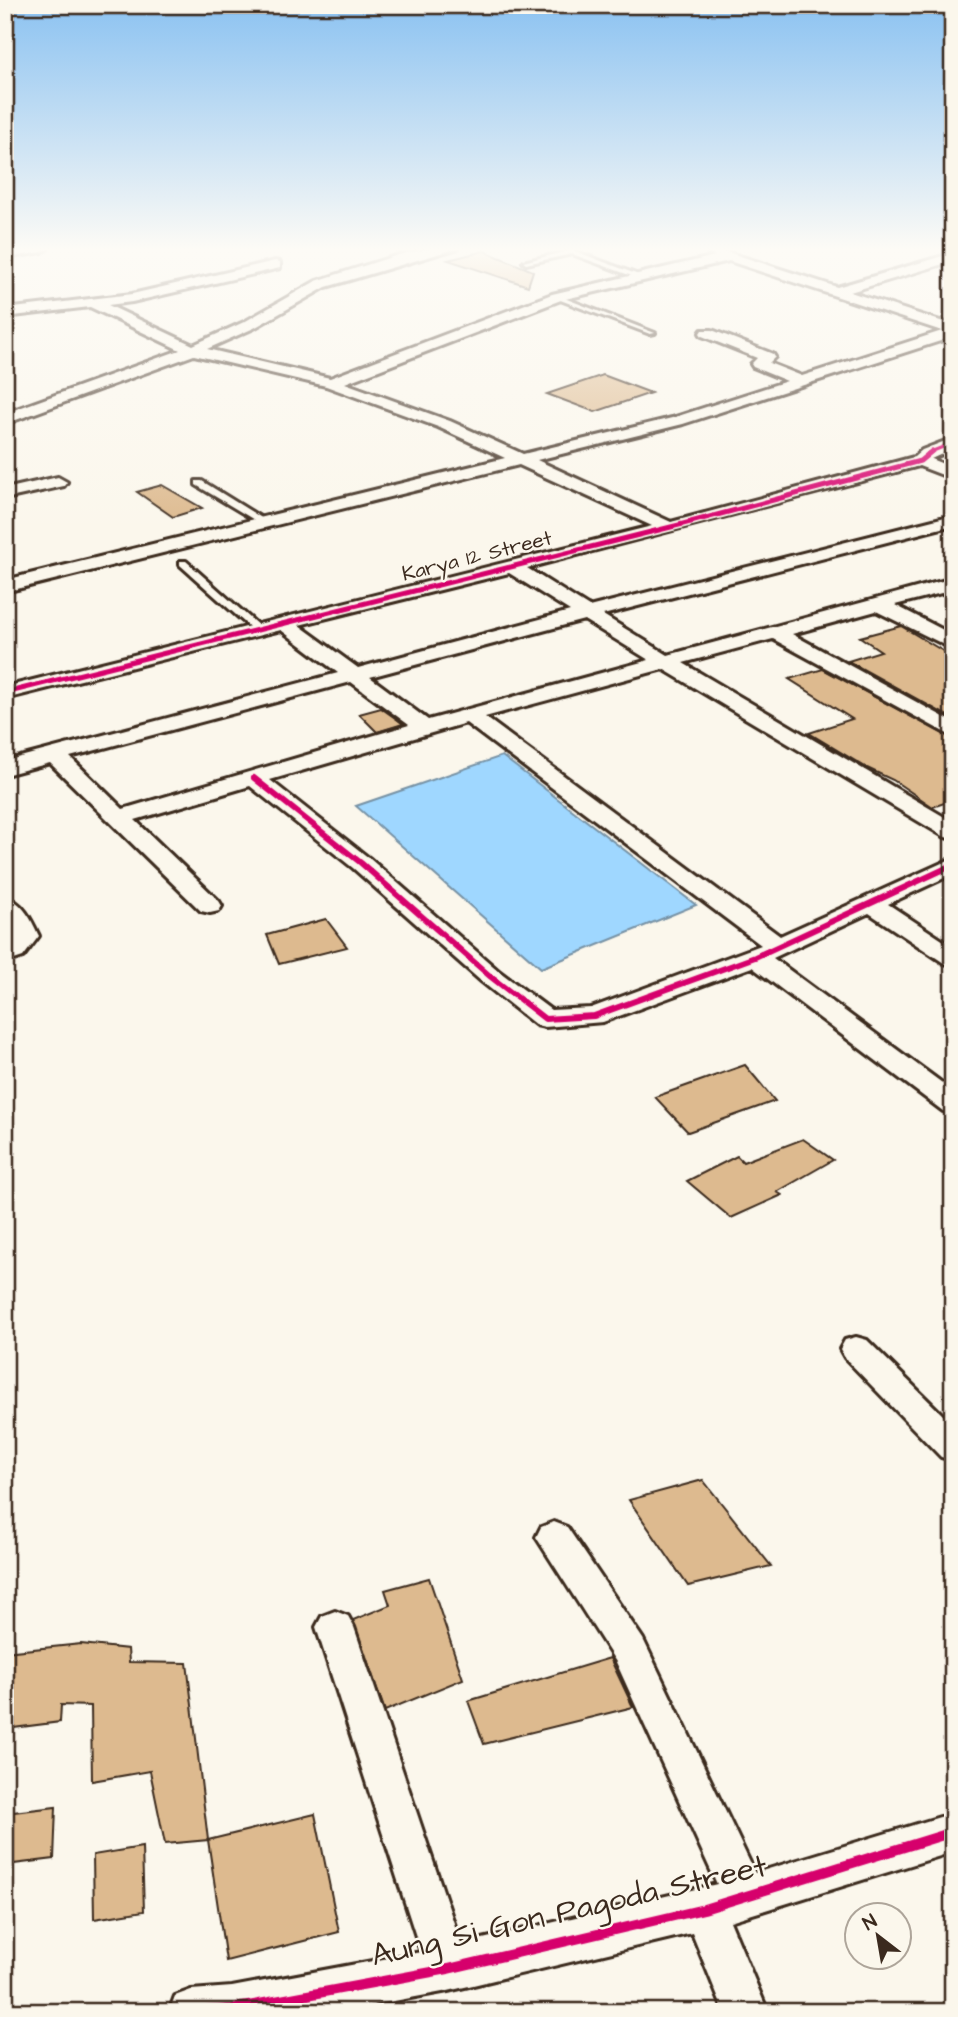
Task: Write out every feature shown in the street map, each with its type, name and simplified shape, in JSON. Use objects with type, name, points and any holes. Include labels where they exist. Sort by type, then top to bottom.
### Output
[{"type":"street","points":[[177,342],[194,350],[331,383],[444,424],[668,527]]},
{"type":"street","points":[[5,419],[210,342]]},
{"type":"street","points":[[331,383],[440,342]]},
{"type":"street","points":[[731,342],[767,356],[768,358],[758,364],[801,381]]},
{"type":"street","points":[[5,586],[677,421],[919,342]]},
{"type":"street","name":"Karya 12 Street","points":[[5,693],[920,461],[928,453],[953,443]]},
{"type":"street","points":[[920,461],[953,474]]},
{"type":"street","points":[[5,494],[58,482]]},
{"type":"street","points":[[5,768],[587,613],[953,520]]},
{"type":"street","points":[[510,566],[953,832]]},
{"type":"street","points":[[119,817],[425,727],[953,584]]},
{"type":"street","points":[[878,604],[953,643]]},
{"type":"street","points":[[282,622],[425,727]]},
{"type":"street","points":[[775,632],[953,731]]},
{"type":"street","points":[[469,715],[953,1105]]},
{"type":"street","points":[[55,755],[210,906]]},
{"type":"street","points":[[254,778],[361,863],[491,977],[545,1019],[594,1016],[766,952],[953,865]]},
{"type":"street","points":[[5,904],[20,921],[27,936],[14,953],[5,955]]},
{"type":"street","points":[[870,904],[953,958]]},
{"type":"street","points":[[856,1349],[953,1447]]},
{"type":"street","points":[[554,1537],[630,1651],[745,1898]]},
{"type":"street","points":[[335,1627],[448,1969]]},
{"type":"street","name":"Aung Si Gon Pagoda Street","points":[[191,2012],[232,2009],[448,1969],[704,1909],[953,1832]]},
{"type":"street","points":[[704,1909],[746,2012]]},
{"type":"lane","points":[[199,483],[264,522]]},
{"type":"lane","points":[[183,563],[257,629]]},
{"type":"water","points":[[502,756],[696,905],[541,968],[356,806]]},
{"type":"building","points":[[603,375],[651,393],[595,412],[547,394]]},
{"type":"building","points":[[162,485],[202,508],[173,517],[137,492]]},
{"type":"building","points":[[901,626],[953,657],[953,719],[848,661],[881,651],[860,637]]},
{"type":"building","points":[[823,669],[953,739],[953,800],[933,807],[893,780],[867,768],[809,733],[852,719],[789,679]]},
{"type":"building","points":[[381,708],[403,724],[377,732],[359,714]]},
{"type":"building","points":[[326,919],[347,947],[279,964],[267,935]]},
{"type":"building","points":[[745,1065],[775,1101],[688,1132],[655,1097]]},
{"type":"building","points":[[803,1139],[833,1160],[777,1192],[782,1195],[731,1218],[687,1181],[737,1156],[743,1162]]},
{"type":"building","points":[[703,1480],[771,1566],[688,1586],[629,1500]]},
{"type":"building","points":[[429,1578],[463,1679],[385,1711],[353,1620],[390,1605],[385,1590]]},
{"type":"building","points":[[81,1644],[128,1649],[129,1662],[187,1663],[208,1840],[165,1844],[150,1771],[92,1781],[91,1706],[61,1705],[60,1722],[5,1729],[5,1652]]},
{"type":"building","points":[[610,1658],[633,1707],[484,1744],[468,1701]]},
{"type":"building","points":[[56,1807],[54,1859],[5,1865],[5,1813]]},
{"type":"building","points":[[315,1814],[339,1932],[226,1961],[208,1840]]},
{"type":"building","points":[[142,1847],[144,1911],[94,1919],[93,1855]]},
{"type":"cycle path","points":[[5,693],[683,524],[920,461],[928,453],[953,443]]},
{"type":"cycle path","points":[[254,778],[361,863],[491,977],[545,1019],[594,1016],[755,957],[953,865]]},
{"type":"cycle path","points":[[191,2012],[232,2009],[448,1969],[704,1909],[953,1832]]}]
